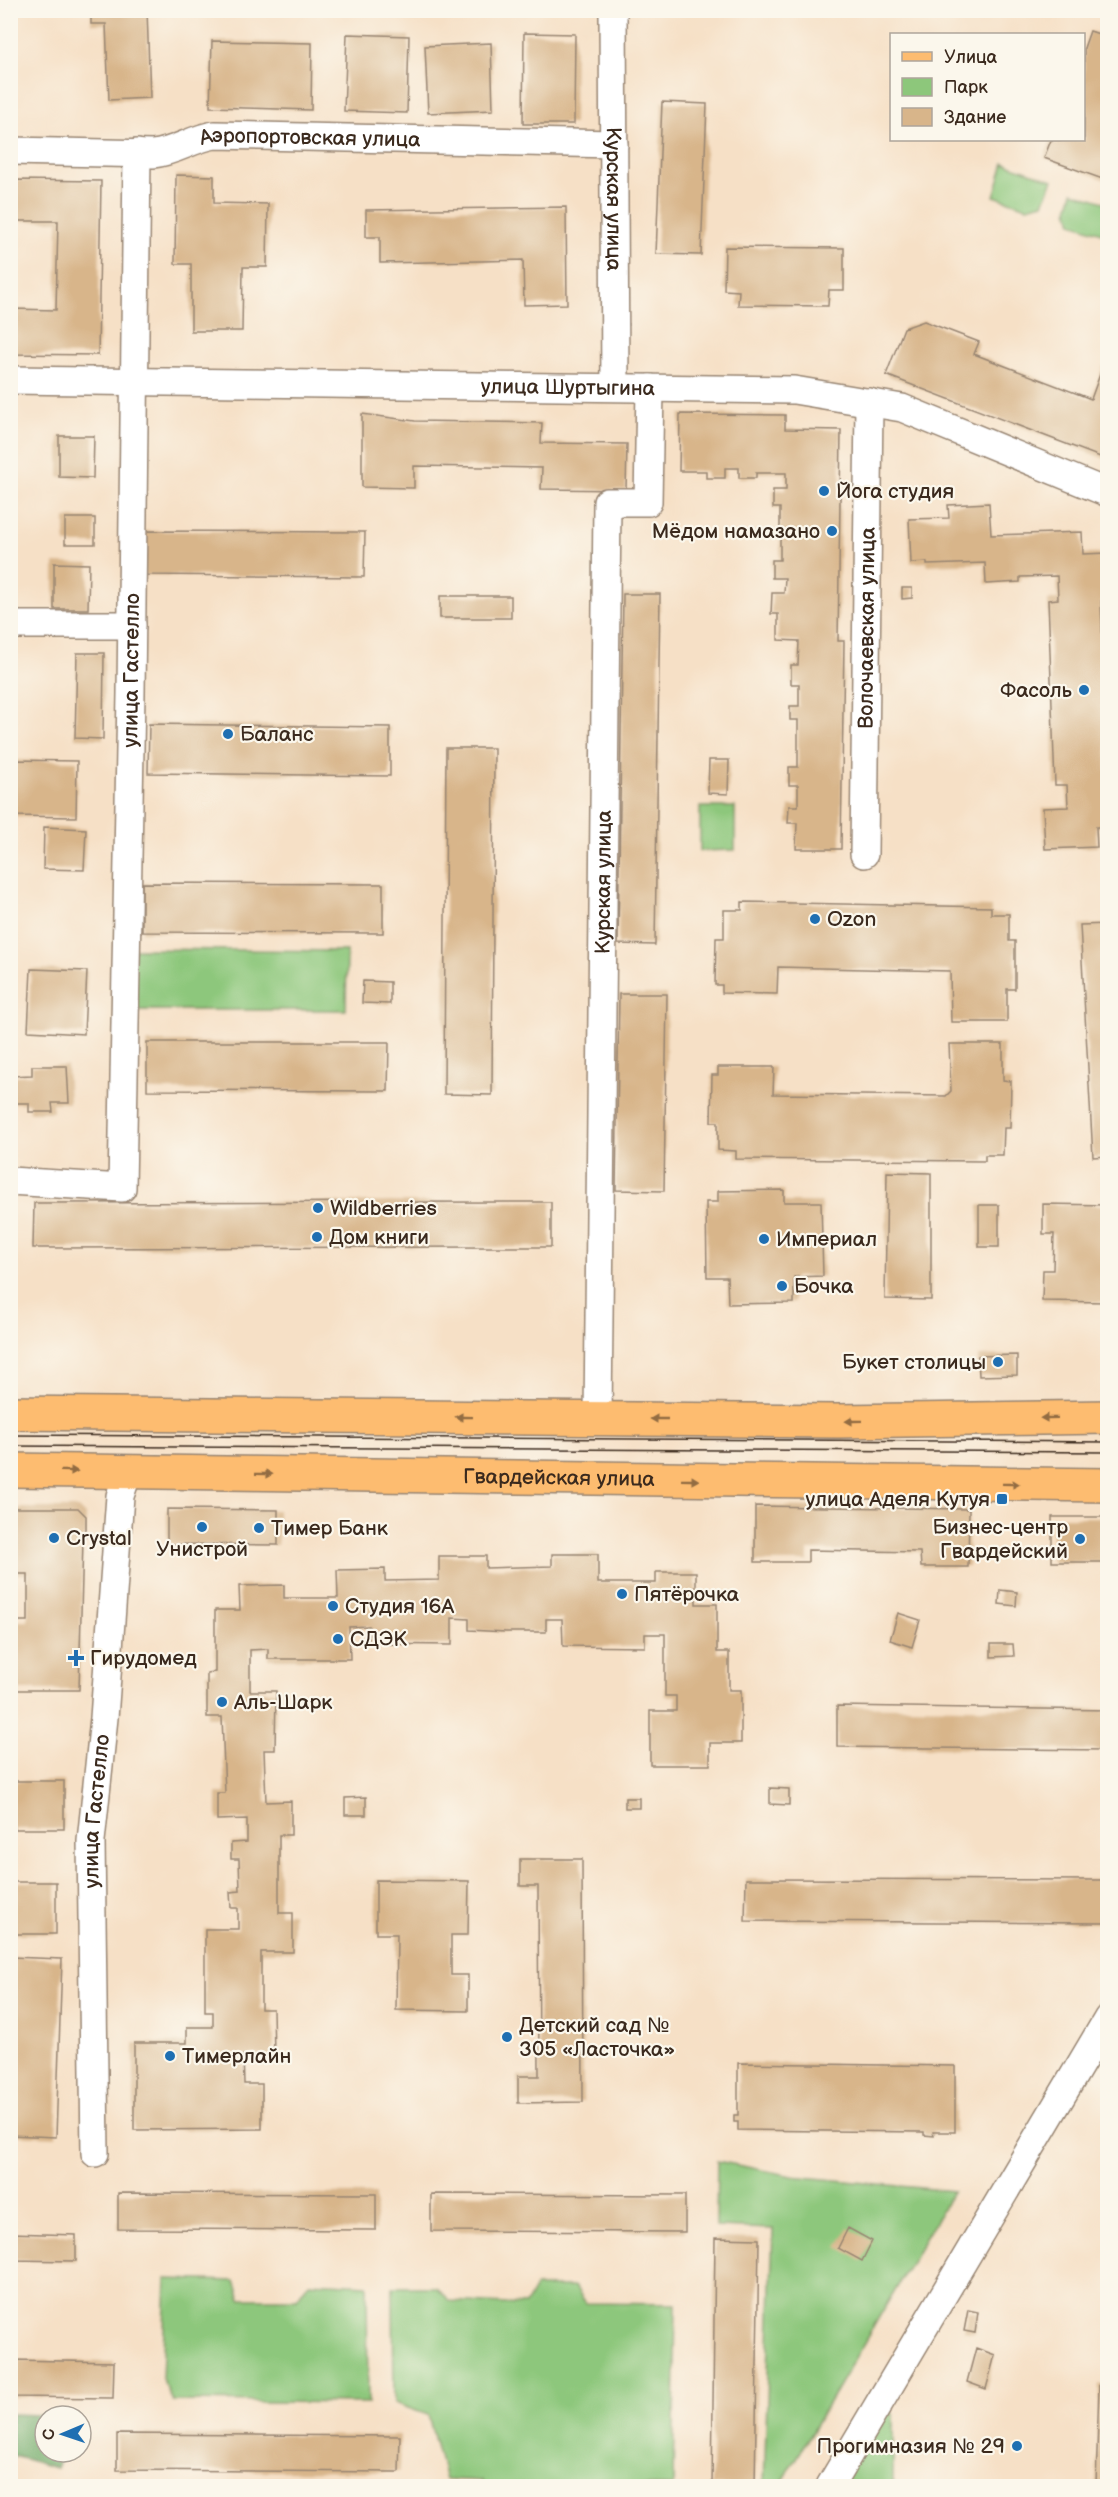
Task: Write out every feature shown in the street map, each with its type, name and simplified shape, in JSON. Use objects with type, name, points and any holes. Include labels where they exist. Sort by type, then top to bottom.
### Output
[{"type":"main road","points":[[10,1413],[838,1421],[1107,1417]]},
{"type":"main road","name":"Гвардейская улица","points":[[10,1470],[1107,1485]]},
{"type":"street","name":"Курская улица","points":[[613,10],[615,387]]},
{"type":"street","name":"Аэропортовская улица","points":[[10,151],[162,153],[192,140],[215,135],[614,144]]},
{"type":"street","name":"улица Гастелло","points":[[10,1181],[122,1188],[132,625],[137,153]]},
{"type":"street","name":"улица Шуртыгина","points":[[10,381],[794,390],[902,408],[1107,493]]},
{"type":"street","name":"Курская улица","points":[[598,1419],[607,502],[648,502],[650,388]]},
{"type":"street","name":"Волочаевская улица","points":[[864,854],[869,402]]},
{"type":"street","points":[[10,625],[132,625]]},
{"type":"street","name":"улица Гастелло","points":[[95,2153],[91,1841],[104,1718],[120,1496],[128,1472]]},
{"type":"street","points":[[830,2487],[1107,2018]]},
{"type":"green space","points":[[1004,163],[1053,180],[1043,203],[1027,207],[994,196]]},
{"type":"green space","points":[[1073,192],[1107,203],[1107,235],[1072,223],[1068,209]]},
{"type":"green space","points":[[700,807],[735,807],[735,850],[700,851]]},
{"type":"green space","points":[[134,949],[347,951],[346,1010],[133,1010]]},
{"type":"green space","points":[[717,2161],[792,2176],[953,2191],[780,2486],[764,2486],[773,2229],[716,2227]]},
{"type":"green space","points":[[166,2279],[235,2281],[241,2299],[297,2299],[309,2282],[367,2285],[368,2403],[173,2401],[162,2379]]},
{"type":"green space","points":[[393,2287],[436,2287],[449,2301],[525,2305],[535,2287],[575,2287],[586,2303],[676,2304],[673,2486],[482,2486],[482,2481],[445,2479],[428,2415],[394,2403]]},
{"type":"green space","points":[[883,2408],[893,2414],[893,2486],[837,2486]]},
{"type":"green space","points":[[11,2414],[33,2415],[33,2461],[11,2455]]},
{"type":"green space","points":[[42,2464],[58,2464],[56,2468]]},
{"type":"building","points":[[91,10],[147,10],[150,98],[109,100],[106,24],[91,24]]},
{"type":"building","points":[[1090,31],[1108,37],[1108,181],[1044,158],[1051,141],[1085,141],[1085,45]]},
{"type":"building","points":[[524,33],[575,34],[574,124],[523,124]]},
{"type":"building","points":[[347,34],[409,36],[407,113],[344,111]]},
{"type":"building","points":[[212,41],[312,43],[311,110],[210,107]]},
{"type":"building","points":[[491,43],[493,110],[428,113],[425,46]]},
{"type":"building","points":[[662,102],[707,104],[701,255],[656,254]]},
{"type":"building","points":[[176,175],[214,176],[214,203],[268,204],[267,267],[243,267],[242,331],[191,331],[191,264],[175,264]]},
{"type":"building","points":[[10,180],[101,181],[98,355],[10,354],[10,309],[56,310],[58,221],[10,221]]},
{"type":"building","points":[[566,207],[567,304],[524,305],[523,260],[380,263],[380,237],[366,237],[366,210]]},
{"type":"building","points":[[725,247],[844,248],[844,290],[829,290],[828,306],[738,305],[739,291],[724,290]]},
{"type":"building","points":[[924,321],[979,342],[974,354],[1091,399],[1103,366],[1108,367],[1108,460],[886,375],[904,328]]},
{"type":"building","points":[[362,414],[415,421],[542,423],[541,443],[627,444],[626,490],[541,489],[542,468],[414,466],[414,488],[362,487]]},
{"type":"building","points":[[680,414],[785,415],[785,429],[841,430],[838,641],[844,641],[841,849],[796,849],[797,823],[788,823],[789,806],[798,806],[798,785],[789,785],[789,767],[798,767],[798,720],[790,720],[790,706],[799,706],[799,684],[791,684],[791,665],[798,665],[799,641],[778,640],[778,614],[771,614],[772,593],[784,593],[785,578],[772,578],[772,560],[780,560],[780,508],[773,508],[773,490],[786,490],[786,473],[756,473],[756,478],[739,478],[739,468],[725,468],[725,478],[706,478],[706,471],[679,471]]},
{"type":"building","points":[[59,436],[94,436],[93,478],[59,477]]},
{"type":"building","points":[[989,503],[991,535],[1082,532],[1083,554],[1108,553],[1108,601],[1101,601],[1103,659],[1108,659],[1108,718],[1106,718],[1108,827],[1096,827],[1097,847],[1045,849],[1043,808],[1068,807],[1067,785],[1055,785],[1048,600],[1058,599],[1057,576],[1020,577],[1020,582],[986,584],[985,563],[927,565],[927,562],[911,563],[909,519],[949,518],[948,505]]},
{"type":"building","points":[[65,518],[95,518],[95,544],[65,544]]},
{"type":"building","points":[[145,531],[365,532],[364,577],[144,575]]},
{"type":"building","points":[[54,563],[89,564],[88,609],[54,609]]},
{"type":"building","points":[[902,588],[912,588],[912,598],[902,599]]},
{"type":"building","points":[[623,594],[660,594],[655,945],[618,944]]},
{"type":"building","points":[[440,596],[511,596],[511,618],[440,618]]},
{"type":"building","points":[[77,653],[104,653],[103,739],[75,738]]},
{"type":"building","points":[[149,724],[390,727],[390,776],[148,773]]},
{"type":"building","points":[[446,748],[494,748],[492,1095],[444,1094]]},
{"type":"building","points":[[10,760],[77,761],[76,817],[10,816]]},
{"type":"building","points":[[709,760],[729,760],[728,794],[708,793]]},
{"type":"building","points":[[44,827],[86,829],[84,870],[43,869]]},
{"type":"building","points":[[142,883],[383,884],[383,933],[142,932]]},
{"type":"building","points":[[742,902],[991,907],[991,914],[1009,914],[1009,941],[1015,941],[1015,989],[1007,989],[1007,1022],[951,1022],[950,971],[778,967],[777,994],[722,993],[722,985],[715,985],[716,938],[724,938],[724,910],[742,910]]},
{"type":"building","points":[[1108,924],[1108,1156],[1093,1157],[1080,925]]},
{"type":"building","points":[[31,969],[87,971],[84,1034],[28,1031]]},
{"type":"building","points":[[363,981],[390,982],[390,1004],[362,1003]]},
{"type":"building","points":[[619,994],[667,994],[664,1191],[616,1190]]},
{"type":"building","points":[[147,1042],[389,1042],[388,1091],[147,1090]]},
{"type":"building","points":[[949,1044],[1003,1044],[1003,1080],[1011,1081],[1010,1128],[1004,1128],[1003,1155],[985,1155],[985,1161],[736,1159],[736,1151],[718,1150],[718,1122],[711,1122],[712,1075],[718,1075],[718,1067],[774,1067],[773,1094],[946,1096],[951,1091]]},
{"type":"building","points":[[32,1066],[67,1066],[69,1103],[52,1103],[53,1112],[29,1112],[29,1103],[11,1103],[11,1076],[32,1075]]},
{"type":"building","points":[[887,1172],[931,1173],[931,1300],[885,1299]]},
{"type":"building","name":"Империал","points":[[784,1190],[784,1202],[821,1202],[823,1276],[794,1277],[794,1303],[728,1304],[727,1277],[707,1277],[706,1202],[718,1202],[718,1191]]},
{"type":"building","points":[[551,1202],[551,1247],[33,1248],[34,1203]]},
{"type":"building","points":[[1043,1204],[1108,1205],[1108,1302],[1042,1301],[1043,1270],[1053,1270],[1054,1234],[1043,1234]]},
{"type":"building","points":[[979,1205],[999,1205],[999,1247],[979,1247]]},
{"type":"building","name":"Букет столицы","points":[[1017,1355],[1017,1375],[979,1376],[978,1356]]},
{"type":"building","points":[[755,1506],[969,1509],[968,1567],[921,1567],[920,1552],[808,1550],[808,1562],[755,1562]]},
{"type":"building","points":[[10,1508],[78,1508],[86,1516],[86,1535],[83,1539],[79,1690],[10,1690],[10,1621],[28,1621],[28,1574],[10,1574]]},
{"type":"building","points":[[167,1509],[278,1510],[278,1545],[167,1544]]},
{"type":"building","name":"Бизнес-центр Гвардейский","points":[[1052,1517],[1108,1517],[1108,1562],[1052,1562]]},
{"type":"building","points":[[552,1554],[598,1554],[598,1583],[656,1583],[656,1572],[696,1572],[696,1604],[717,1604],[717,1652],[729,1652],[729,1690],[741,1690],[741,1743],[710,1743],[710,1765],[650,1765],[650,1711],[676,1711],[676,1696],[665,1696],[665,1634],[645,1634],[645,1647],[563,1646],[562,1619],[546,1619],[546,1632],[506,1632],[469,1630],[469,1619],[452,1618],[452,1645],[369,1644],[369,1626],[349,1627],[350,1659],[268,1659],[268,1649],[250,1650],[250,1691],[276,1691],[275,1750],[264,1750],[266,1802],[291,1801],[291,1835],[279,1835],[279,1913],[293,1913],[293,1952],[261,1952],[261,2009],[273,2009],[274,2055],[243,2055],[244,2084],[262,2084],[262,2129],[134,2130],[134,2043],[187,2043],[187,2027],[213,2027],[213,2012],[205,2012],[205,1929],[238,1929],[238,1908],[231,1908],[230,1892],[240,1891],[239,1859],[231,1859],[231,1843],[247,1842],[247,1819],[217,1820],[217,1793],[225,1793],[222,1717],[207,1717],[207,1673],[215,1672],[215,1610],[240,1610],[239,1586],[284,1585],[284,1598],[338,1598],[337,1570],[385,1569],[385,1581],[439,1580],[439,1556],[486,1556],[486,1568],[552,1566]]},
{"type":"building","points":[[1000,1590],[1017,1592],[1016,1606],[999,1604]]},
{"type":"building","points":[[898,1613],[920,1620],[912,1647],[890,1640]]},
{"type":"building","points":[[991,1644],[1013,1644],[1014,1656],[991,1657]]},
{"type":"building","points":[[837,1706],[1108,1710],[1108,1750],[837,1747]]},
{"type":"building","points":[[10,1781],[64,1781],[64,1829],[10,1829]]},
{"type":"building","points":[[770,1788],[789,1789],[789,1805],[770,1804]]},
{"type":"building","points":[[366,1797],[366,1815],[345,1815],[345,1798]]},
{"type":"building","points":[[625,1798],[639,1798],[639,1808],[625,1808]]},
{"type":"building","points":[[520,1859],[582,1859],[583,2102],[518,2103],[518,2076],[539,2076],[538,1886],[520,1886]]},
{"type":"building","points":[[746,1879],[1108,1880],[1108,1923],[745,1921]]},
{"type":"building","points":[[376,1880],[469,1881],[468,1935],[451,1935],[451,1975],[468,1975],[468,2011],[396,2010],[397,1934],[376,1934]]},
{"type":"building","points":[[10,1882],[56,1882],[56,1934],[10,1934]]},
{"type":"building","points":[[10,1957],[62,1959],[56,2137],[10,2135]]},
{"type":"building","points":[[738,2063],[955,2066],[955,2132],[933,2132],[934,2136],[924,2135],[924,2132],[738,2130],[738,2122],[734,2122],[734,2115],[738,2115]]},
{"type":"building","points":[[118,2193],[376,2194],[376,2230],[118,2229]]},
{"type":"building","points":[[431,2194],[685,2195],[685,2232],[431,2231]]},
{"type":"building","points":[[848,2228],[872,2241],[862,2261],[838,2248]]},
{"type":"building","points":[[10,2233],[76,2235],[76,2261],[10,2260]]},
{"type":"building","points":[[715,2238],[759,2239],[755,2486],[712,2486]]},
{"type":"building","points":[[968,2310],[978,2312],[975,2333],[964,2331]]},
{"type":"building","points":[[976,2348],[995,2355],[986,2389],[967,2382]]},
{"type":"building","points":[[10,2360],[114,2362],[113,2398],[10,2397]]},
{"type":"building","points":[[1099,2384],[1108,2384],[1108,2486],[1096,2486]]},
{"type":"building","points":[[117,2434],[400,2436],[399,2472],[117,2470]]},
{"type":"tram line","points":[[10,1435],[1108,1442]]},
{"type":"tram line","points":[[10,1446],[1108,1452]]},
{"type":"place","name":"Йога студия","points":[[824,491]]},
{"type":"place","name":"Мёдом намазано","points":[[832,531]]},
{"type":"place","name":"Фасоль","points":[[1084,690]]},
{"type":"place","name":"Баланс","points":[[228,734]]},
{"type":"place","name":"Ozon","points":[[815,919]]},
{"type":"place","name":"Wildberries","points":[[318,1208]]},
{"type":"place","name":"Дом книги","points":[[317,1237]]},
{"type":"place","name":"Империал","points":[[764,1239]]},
{"type":"place","name":"Бочка","points":[[782,1286]]},
{"type":"place","name":"Букет столицы","points":[[998,1362]]},
{"type":"place","name":"улица Аделя Кутуя","points":[[1002,1499]]},
{"type":"place","name":"Унистрой","points":[[202,1527]]},
{"type":"place","name":"Тимер Банк","points":[[259,1528]]},
{"type":"place","name":"Crystal","points":[[54,1538]]},
{"type":"place","name":"Бизнес-центр Гвардейский","points":[[1080,1539]]},
{"type":"place","name":"Пятёрочка","points":[[622,1594]]},
{"type":"place","name":"Студия 16А","points":[[333,1606]]},
{"type":"place","name":"СДЭК","points":[[338,1639]]},
{"type":"place","name":"Гирудомед","points":[[76,1658]]},
{"type":"place","name":"Аль-Шарк","points":[[222,1702]]},
{"type":"place","name":"Детский сад № 305 «Ласточка»","points":[[507,2037]]},
{"type":"place","name":"Тимерлайн","points":[[170,2056]]},
{"type":"place","name":"Прогимназия № 29","points":[[1017,2446]]}]
